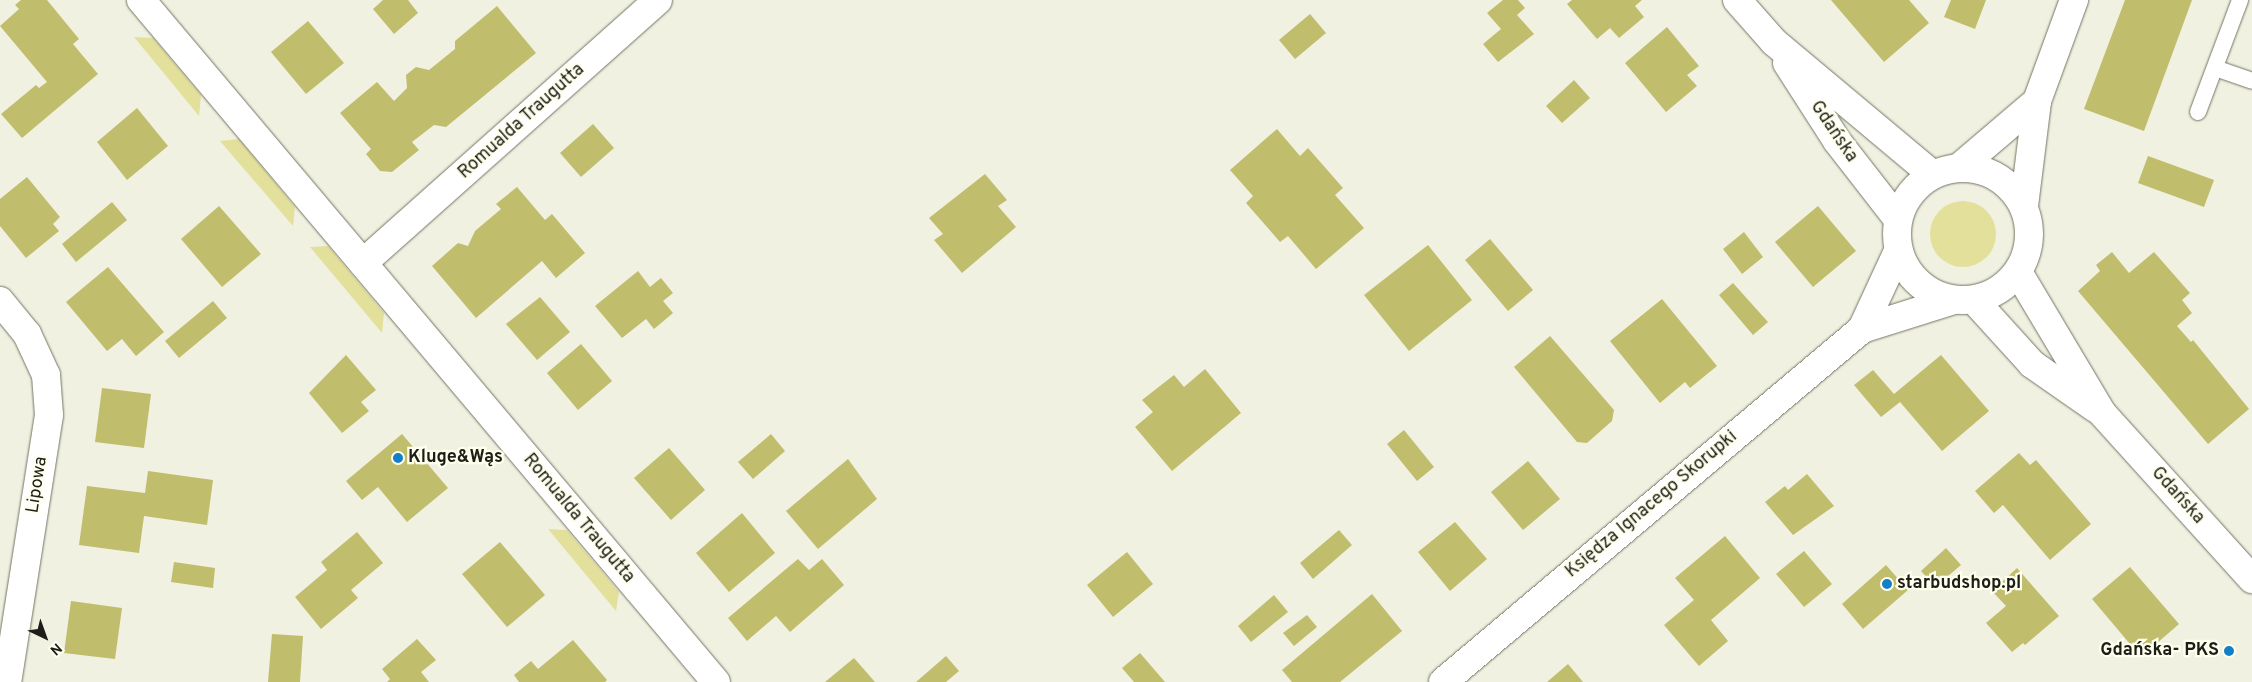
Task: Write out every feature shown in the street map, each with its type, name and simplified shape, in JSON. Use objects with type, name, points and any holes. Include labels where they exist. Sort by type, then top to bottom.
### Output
[{"type":"street","name":"Romualda Traugutta","points":[[141,0],[716,682]]},
{"type":"street","name":"Romualda Traugutta","points":[[363,263],[658,0]]},
{"type":"street","name":"Gdańska","points":[[1737,0],[1774,42],[1932,174]]},
{"type":"street","points":[[2024,206],[2037,101],[2074,0]]},
{"type":"street","name":"Gdańska","points":[[1774,42],[1836,141],[1897,218]]},
{"type":"street","points":[[1961,166],[2037,101]]},
{"type":"street","points":[[1961,166],[1980,169],[1998,177],[2013,189],[2024,206],[2029,227],[2028,251],[2018,272],[1999,290],[1964,300],[1935,295],[1919,284],[1906,269],[1898,251],[1897,218],[1910,192],[1932,174],[1961,166]]},
{"type":"street","name":"Księdza Ignacego Skorupki","points":[[1862,329],[1898,251]]},
{"type":"street","name":"Gdańska","points":[[2018,272],[2102,413],[2252,579]]},
{"type":"street","name":"Gdańska","points":[[1964,300],[2032,364],[2102,413]]},
{"type":"street","name":"Księdza Ignacego Skorupki","points":[[1443,682],[1862,329],[1964,300]]},
{"type":"street","name":"Lipowa","points":[[0,301],[27,334],[46,375],[49,415],[7,682]]},
{"type":"lane","points":[[2198,112],[2240,0]]},
{"type":"lane","points":[[2215,68],[2252,81]]},
{"type":"shaded area","points":[[134,37],[153,38],[201,95],[199,116]]},
{"type":"shaded area","points":[[239,139],[295,207],[293,226],[220,141]]},
{"type":"shaded area","points":[[1957,201],[1969,201],[1981,206],[1991,216],[1996,228],[1994,247],[1981,262],[1969,267],[1957,267],[1945,262],[1935,252],[1930,240],[1930,228],[1935,216],[1945,206]]},
{"type":"shaded area","points":[[328,246],[384,313],[382,333],[310,247]]},
{"type":"shaded area","points":[[548,529],[567,530],[619,592],[616,611]]},
{"type":"building","points":[[21,0],[47,0],[79,39],[73,44],[98,74],[22,138],[1,114],[36,85],[39,88],[47,82],[0,26],[19,9],[15,5]]},
{"type":"building","points":[[383,0],[408,0],[418,13],[394,34],[373,9]]},
{"type":"building","points":[[1503,0],[1518,0],[1525,8],[1517,15],[1534,34],[1498,62],[1483,44],[1501,29],[1487,13]]},
{"type":"building","points":[[1572,0],[1642,0],[1635,6],[1644,17],[1619,38],[1610,28],[1597,39],[1567,4]]},
{"type":"building","points":[[1831,0],[1909,0],[1929,23],[1884,62]]},
{"type":"building","points":[[1951,0],[1986,0],[1975,29],[1944,17]]},
{"type":"building","points":[[2125,0],[2192,0],[2144,131],[2084,109]]},
{"type":"building","points":[[497,6],[536,53],[446,127],[434,125],[412,142],[419,150],[392,172],[380,171],[366,154],[371,149],[340,113],[377,82],[394,101],[407,88],[406,75],[416,67],[429,70],[455,49],[455,41]]},
{"type":"building","points":[[1310,14],[1326,33],[1295,59],[1279,40]]},
{"type":"building","points":[[308,21],[344,63],[306,94],[271,52]]},
{"type":"building","points":[[1667,27],[1699,66],[1687,75],[1697,86],[1666,112],[1625,63]]},
{"type":"building","points":[[1574,80],[1590,98],[1562,123],[1546,106]]},
{"type":"building","points":[[137,108],[168,146],[127,180],[97,142]]},
{"type":"building","points":[[593,124],[614,148],[581,177],[560,153]]},
{"type":"building","points":[[1277,129],[1300,156],[1308,148],[1343,188],[1335,195],[1364,228],[1316,269],[1288,236],[1280,242],[1246,203],[1253,196],[1230,170]]},
{"type":"building","points":[[2148,156],[2214,180],[2204,207],[2138,183]]},
{"type":"building","points":[[985,174],[1007,200],[998,206],[1016,227],[962,273],[934,240],[943,234],[929,218]]},
{"type":"building","points":[[27,177],[60,217],[53,224],[59,231],[26,258],[0,226],[0,199]]},
{"type":"building","points":[[517,187],[545,220],[552,214],[585,253],[556,278],[542,261],[476,318],[432,266],[458,243],[468,246],[475,231],[501,209],[496,204]]},
{"type":"building","points":[[112,202],[127,220],[76,262],[62,244]]},
{"type":"building","points":[[219,206],[261,254],[222,287],[181,239]]},
{"type":"building","points":[[1818,206],[1856,251],[1813,287],[1775,242]]},
{"type":"building","points":[[1744,232],[1763,257],[1742,274],[1723,249]]},
{"type":"building","points":[[1490,239],[1533,290],[1508,311],[1465,260]]},
{"type":"building","points":[[1428,245],[1472,300],[1409,351],[1364,295]]},
{"type":"building","points":[[2112,252],[2129,273],[2154,252],[2190,293],[2182,300],[2192,313],[2177,326],[2191,342],[2193,340],[2249,409],[2208,444],[2078,291],[2100,271],[2096,265]]},
{"type":"building","points":[[108,267],[164,332],[136,356],[122,339],[107,351],[66,302]]},
{"type":"building","points":[[638,271],[650,287],[661,278],[673,293],[663,301],[673,313],[654,329],[646,319],[622,338],[595,306]]},
{"type":"building","points":[[1733,283],[1768,322],[1753,335],[1719,295]]},
{"type":"building","points":[[540,297],[570,332],[537,360],[506,324]]},
{"type":"building","points":[[1662,299],[1717,366],[1690,388],[1685,382],[1660,403],[1610,341]]},
{"type":"building","points":[[213,301],[227,318],[179,358],[165,341]]},
{"type":"building","points":[[1550,336],[1614,410],[1612,421],[1587,443],[1577,442],[1514,367]]},
{"type":"building","points":[[581,344],[612,381],[578,410],[547,373]]},
{"type":"building","points":[[346,355],[376,390],[361,402],[369,411],[342,433],[309,393]]},
{"type":"building","points":[[1941,355],[1989,411],[1942,451],[1900,402],[1881,417],[1854,385],[1873,370],[1894,394]]},
{"type":"building","points":[[1205,369],[1241,413],[1172,471],[1135,427],[1153,412],[1142,400],[1174,375],[1184,387]]},
{"type":"building","points":[[102,388],[151,394],[144,448],[95,442]]},
{"type":"building","points":[[1404,430],[1434,467],[1417,481],[1387,444]]},
{"type":"building","name":"Kluge&Wąs","points":[[402,434],[448,488],[407,522],[378,487],[362,500],[346,481]]},
{"type":"building","points":[[771,434],[785,451],[753,479],[738,462]]},
{"type":"building","points":[[669,448],[705,490],[671,520],[634,478]]},
{"type":"building","points":[[2019,453],[2030,465],[2036,460],[2091,524],[2050,560],[2003,505],[1994,513],[1975,491]]},
{"type":"building","points":[[848,459],[877,499],[818,549],[786,511]]},
{"type":"building","points":[[1528,461],[1560,499],[1523,530],[1491,492]]},
{"type":"building","points":[[148,471],[213,480],[207,525],[144,516],[139,553],[79,545],[87,486],[145,493]]},
{"type":"building","points":[[1807,474],[1834,506],[1793,535],[1765,502],[1785,486],[1788,490]]},
{"type":"building","points":[[742,513],[775,553],[729,592],[696,553]]},
{"type":"building","points":[[1455,522],[1487,559],[1450,591],[1418,552]]},
{"type":"building","points":[[1339,530],[1352,545],[1313,579],[1300,563]]},
{"type":"building","points":[[357,532],[383,563],[351,590],[358,598],[321,629],[295,597],[327,570],[321,562]]},
{"type":"building","points":[[1725,536],[1760,578],[1711,620],[1728,641],[1699,666],[1664,625],[1694,600],[1675,578]]},
{"type":"building","points":[[500,542],[545,595],[507,627],[462,574]]},
{"type":"building","points":[[1946,548],[1961,565],[1935,587],[1921,571]]},
{"type":"building","points":[[1804,551],[1832,584],[1804,607],[1776,574]]},
{"type":"building","points":[[1127,552],[1153,584],[1113,617],[1087,585]]},
{"type":"building","points":[[798,559],[809,570],[822,559],[844,585],[790,632],[776,616],[747,641],[728,618]]},
{"type":"building","points":[[174,562],[215,568],[213,588],[171,582]]},
{"type":"building","points":[[1886,565],[1908,590],[1863,629],[1842,604]]},
{"type":"building","points":[[2130,567],[2179,624],[2141,657],[2092,599]]},
{"type":"building","points":[[2017,568],[2059,616],[2025,645],[2023,643],[2012,652],[1986,623],[2006,606],[1992,591]]},
{"type":"building","points":[[1372,594],[1402,631],[1340,682],[1292,682],[1282,670]]},
{"type":"building","points":[[1274,595],[1288,612],[1251,642],[1238,626]]},
{"type":"building","points":[[71,601],[122,608],[115,659],[64,653]]},
{"type":"building","points":[[1307,615],[1317,627],[1294,646],[1283,633]]},
{"type":"building","points":[[272,634],[303,636],[300,682],[268,682]]},
{"type":"building","points":[[417,639],[436,660],[421,672],[429,682],[387,682],[390,679],[382,669]]},
{"type":"building","points":[[573,640],[607,680],[605,682],[519,682],[514,675],[531,661],[538,669]]},
{"type":"building","points":[[1140,653],[1165,682],[1134,682],[1122,668]]},
{"type":"building","points":[[946,656],[959,671],[946,682],[916,682]]},
{"type":"building","points":[[854,658],[875,682],[825,682]]},
{"type":"building","points":[[1568,664],[1583,682],[1547,682]]},
{"type":"place","name":"Kluge&Wąs","points":[[398,458]]},
{"type":"place","name":"starbudshop.pl","points":[[1887,584]]},
{"type":"place","name":"Gdańska- PKS","points":[[2229,651]]}]
